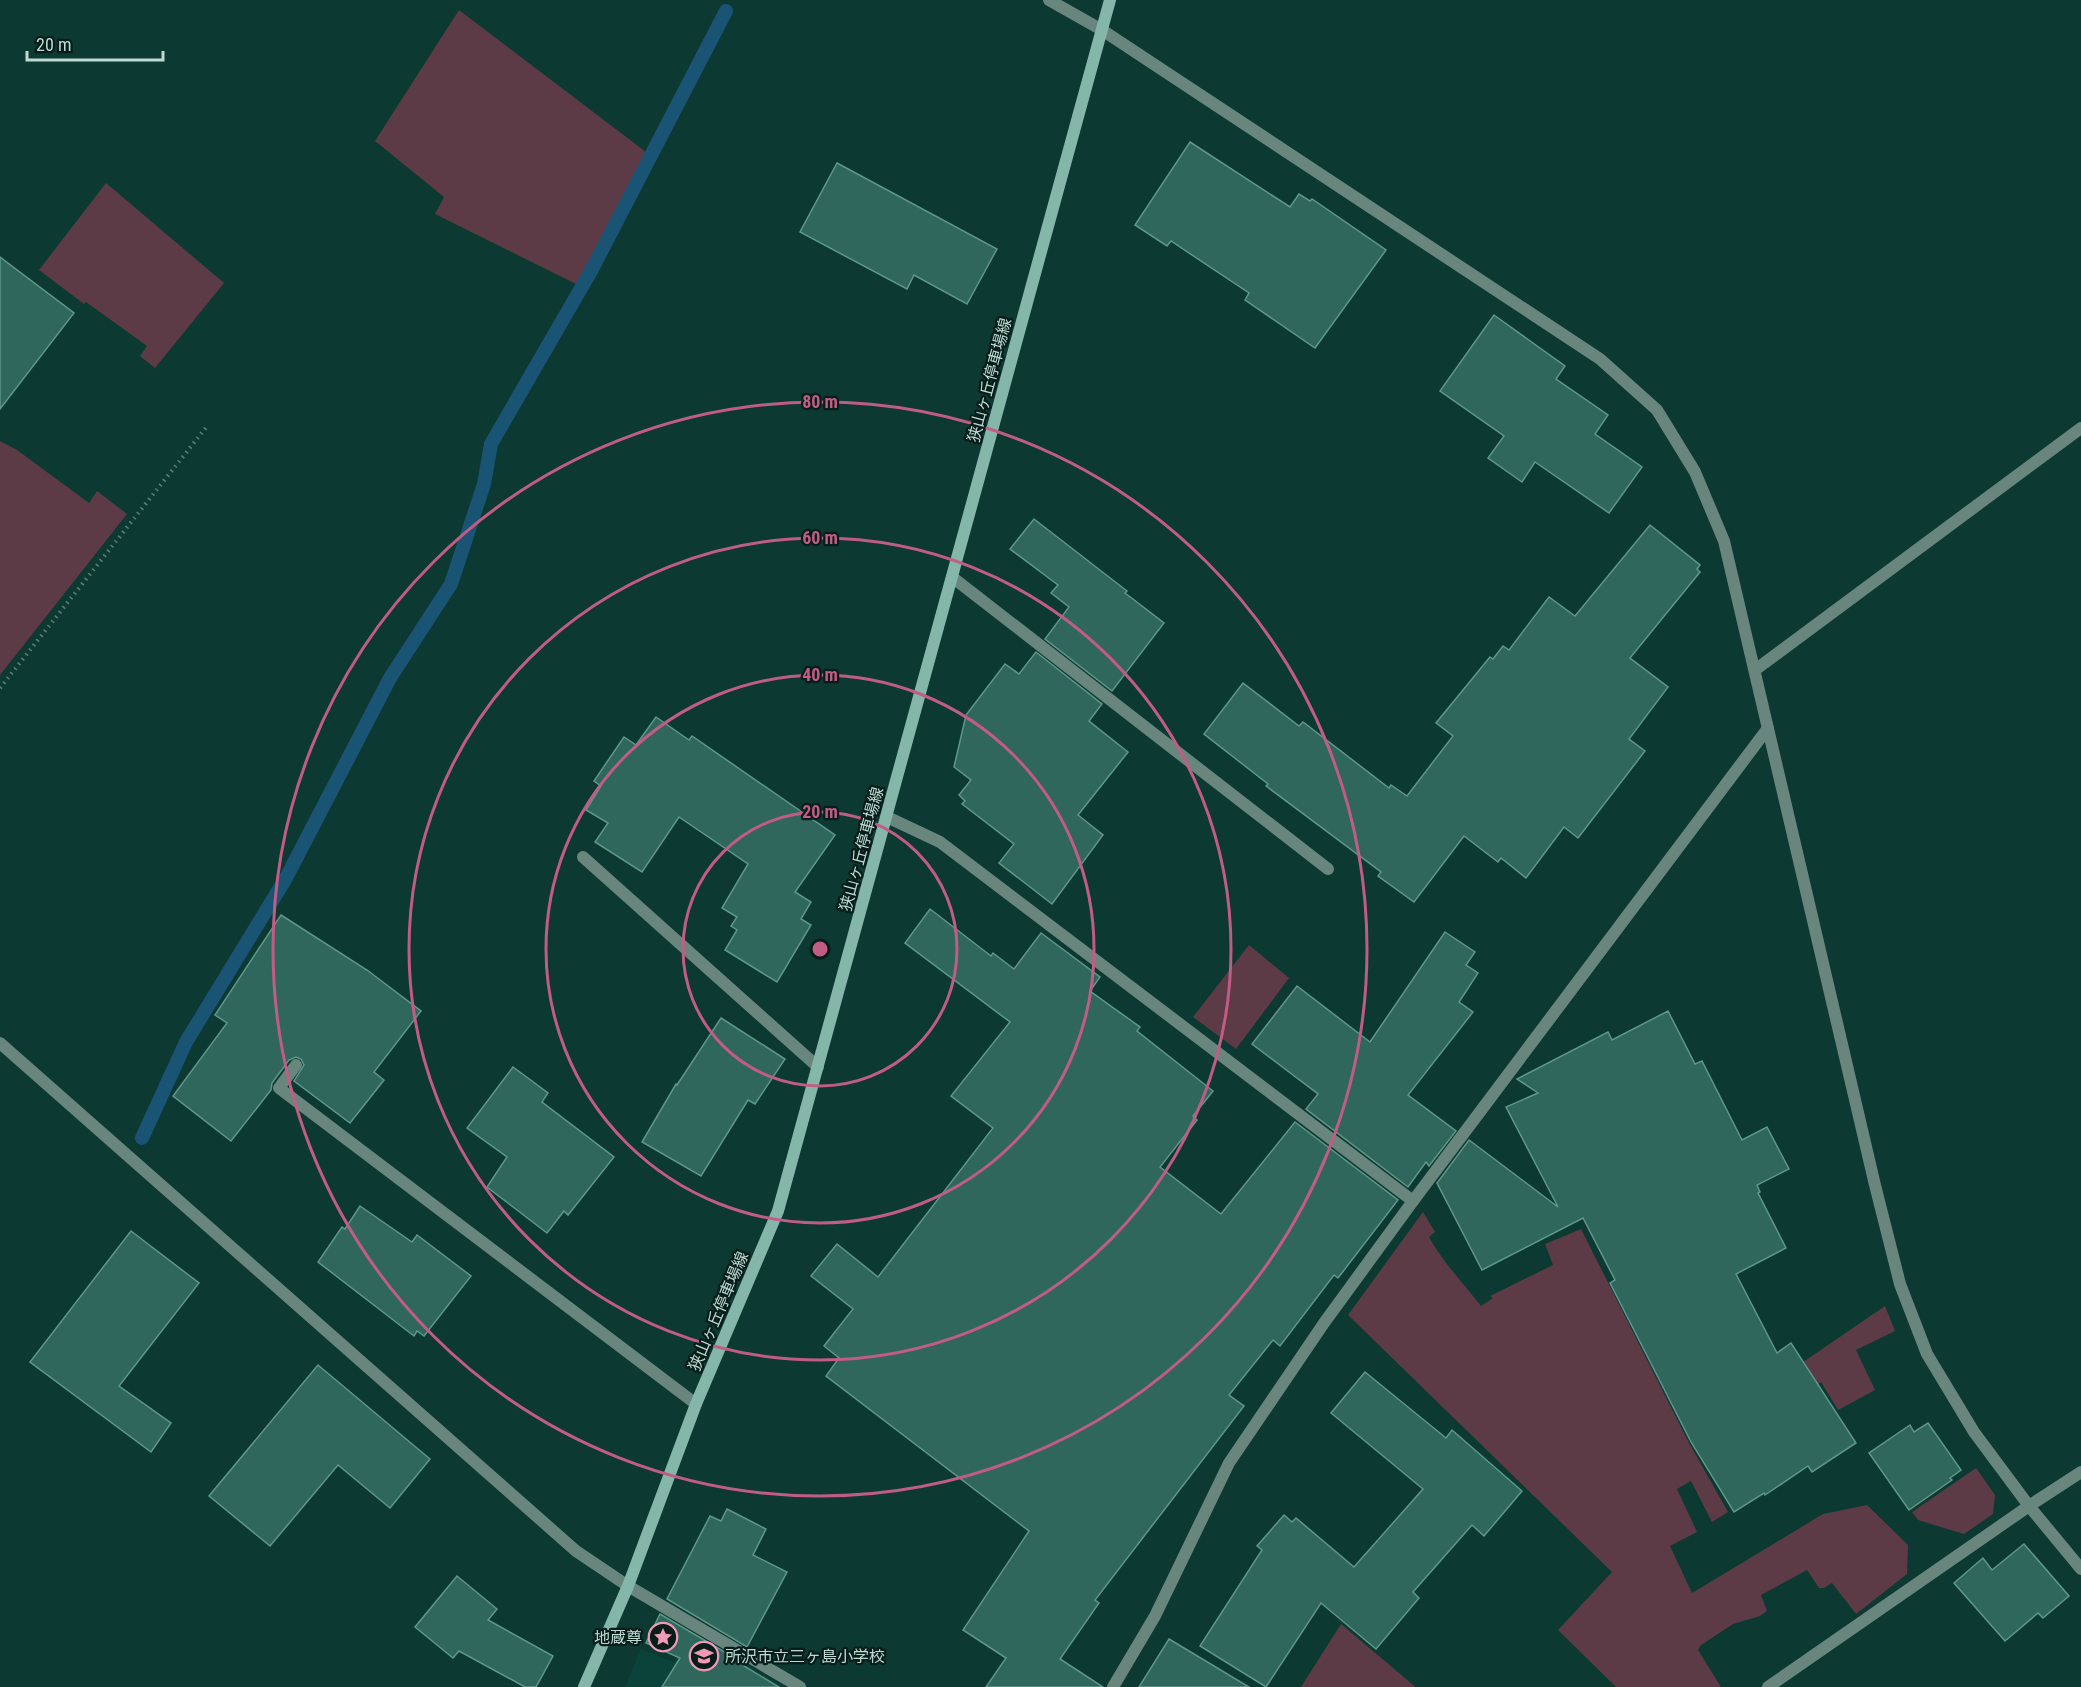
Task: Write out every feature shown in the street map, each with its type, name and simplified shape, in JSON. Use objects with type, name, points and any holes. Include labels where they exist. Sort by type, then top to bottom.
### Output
[{"type":"main road","name":"狭山ヶ丘停車場線","points":[[584,1687],[628,1586],[696,1404],[778,1211],[1110,0]]},
{"type":"street","points":[[1050,0],[1102,30],[1600,359],[1657,410],[1695,472],[1724,541],[1900,1284],[1927,1354],[1974,1432],[2029,1506],[2081,1569]]},
{"type":"street","points":[[1755,670],[2081,428]]},
{"type":"street","points":[[952,577],[1328,869]]},
{"type":"street","points":[[1113,1687],[1155,1616],[1228,1463],[1324,1323],[1413,1201],[1768,728]]},
{"type":"street","points":[[887,817],[940,842],[1413,1201]]},
{"type":"street","points":[[583,857],[818,1067]]},
{"type":"street","points":[[0,1043],[576,1551],[628,1586],[800,1687]]},
{"type":"street","points":[[296,1065],[279,1088],[696,1404]]},
{"type":"street","points":[[1767,1687],[2081,1472]]},
{"type":"path","points":[[0,688],[208,425]]},
{"type":"shaded area","points":[[459,10],[646,152],[586,269],[576,284],[435,214],[444,197],[375,141]]},
{"type":"shaded area","points":[[106,183],[224,283],[155,368],[140,356],[147,346],[86,302],[84,304],[39,270]]},
{"type":"shaded area","points":[[0,441],[17,450],[89,503],[97,491],[127,514],[0,675]]},
{"type":"shaded area","points":[[1249,945],[1289,978],[1236,1049],[1193,1017]]},
{"type":"shaded area","points":[[1423,1212],[1435,1232],[1429,1237],[1434,1246],[1481,1306],[1493,1298],[1490,1296],[1553,1265],[1545,1244],[1581,1229],[1688,1441],[1728,1512],[1712,1522],[1691,1481],[1677,1489],[1697,1532],[1670,1546],[1692,1593],[1823,1514],[1867,1505],[1908,1545],[1907,1574],[1856,1614],[1832,1583],[1819,1588],[1807,1570],[1761,1595],[1767,1611],[1760,1616],[1733,1624],[1701,1645],[1698,1650],[1721,1687],[1616,1687],[1558,1630],[1612,1572],[1348,1315]]},
{"type":"shaded area","points":[[1885,1306],[1895,1331],[1856,1350],[1875,1390],[1838,1410],[1821,1382],[1805,1392],[1790,1371]]},
{"type":"shaded area","points":[[1976,1468],[1995,1495],[1993,1514],[1964,1534],[1918,1520],[1912,1512]]},
{"type":"shaded area","points":[[1341,1624],[1412,1684],[1415,1687],[1301,1687]]},
{"type":"shaded area","name":"所沢市立三ヶ島小学校","points":[[690,1631],[783,1687],[625,1687],[641,1649],[673,1662]]},
{"type":"building","points":[[1190,142],[1290,207],[1299,194],[1310,201],[1312,199],[1386,250],[1315,348],[1245,300],[1249,293],[1171,241],[1167,246],[1135,225]]},
{"type":"building","points":[[837,163],[997,249],[967,304],[914,275],[907,289],[800,232]]},
{"type":"building","points":[[0,257],[74,313],[0,409]]},
{"type":"building","points":[[1494,315],[1565,366],[1556,379],[1608,415],[1595,434],[1642,467],[1609,513],[1535,462],[1522,482],[1488,458],[1504,436],[1440,391]]},
{"type":"building","points":[[1034,519],[1127,591],[1125,593],[1164,623],[1112,691],[1045,639],[1069,607],[1051,593],[1058,585],[1010,549]]},
{"type":"building","points":[[1650,525],[1700,565],[1697,569],[1700,572],[1630,658],[1668,687],[1629,739],[1645,751],[1578,838],[1564,827],[1526,878],[1501,858],[1498,862],[1464,836],[1414,902],[1378,876],[1381,872],[1266,786],[1268,784],[1204,734],[1243,683],[1299,726],[1303,722],[1389,788],[1391,785],[1407,796],[1453,736],[1436,723],[1490,657],[1493,659],[1503,646],[1509,650],[1549,597],[1575,616]]},
{"type":"building","points":[[1036,652],[1102,704],[1089,721],[1128,752],[1078,815],[1103,835],[1052,904],[999,863],[1014,844],[962,804],[965,801],[959,795],[971,780],[954,767],[966,715],[1005,664],[1019,674]]},
{"type":"building","points":[[656,717],[689,740],[692,736],[835,835],[795,892],[811,902],[801,919],[811,925],[777,982],[725,950],[737,930],[731,926],[737,917],[722,908],[748,864],[679,817],[642,872],[595,842],[608,823],[586,810],[601,786],[594,781],[624,737],[636,745]]},
{"type":"building","points":[[930,909],[991,956],[993,953],[1014,969],[1041,933],[1100,977],[1090,991],[1140,1027],[1137,1031],[1213,1091],[1193,1116],[1197,1120],[1160,1167],[1221,1214],[1295,1122],[1398,1200],[1338,1278],[1334,1275],[1280,1346],[1273,1340],[1229,1395],[1244,1406],[1095,1600],[1099,1603],[1060,1659],[1103,1687],[986,1687],[1006,1658],[963,1630],[1029,1531],[826,1376],[839,1358],[824,1346],[853,1309],[811,1276],[837,1244],[878,1277],[993,1128],[951,1096],[1010,1022],[905,943]]},
{"type":"building","points":[[281,915],[367,970],[421,1011],[374,1072],[384,1080],[350,1123],[294,1081],[304,1065],[301,1059],[296,1057],[289,1060],[272,1083],[271,1090],[231,1141],[173,1096],[227,1023],[215,1015]]},
{"type":"building","points":[[1445,932],[1475,952],[1466,965],[1478,973],[1459,1002],[1473,1012],[1408,1095],[1456,1131],[1429,1166],[1426,1162],[1408,1187],[1306,1109],[1318,1094],[1252,1044],[1297,986],[1370,1042]]},
{"type":"building","points":[[1668,1011],[1695,1064],[1702,1061],[1742,1140],[1767,1127],[1789,1169],[1757,1185],[1760,1192],[1758,1193],[1786,1248],[1736,1274],[1777,1353],[1791,1343],[1856,1443],[1812,1472],[1808,1466],[1765,1495],[1764,1493],[1734,1512],[1691,1442],[1610,1283],[1615,1280],[1583,1218],[1482,1270],[1437,1183],[1469,1140],[1558,1207],[1506,1107],[1538,1093],[1517,1079],[1608,1032],[1612,1040]]},
{"type":"building","points":[[721,1018],[785,1059],[755,1104],[748,1100],[701,1176],[642,1142],[676,1084]]},
{"type":"building","points":[[513,1067],[548,1093],[542,1102],[614,1157],[568,1215],[564,1211],[547,1233],[487,1187],[507,1157],[467,1128]]},
{"type":"building","points":[[360,1206],[412,1242],[417,1235],[471,1276],[424,1336],[417,1331],[414,1336],[318,1262],[342,1227],[345,1229]]},
{"type":"building","points":[[131,1231],[199,1283],[119,1386],[171,1423],[151,1452],[30,1362]]},
{"type":"building","points":[[318,1365],[430,1459],[390,1508],[338,1465],[270,1546],[209,1496]]},
{"type":"building","points":[[1365,1372],[1446,1438],[1452,1430],[1522,1491],[1484,1536],[1472,1525],[1413,1592],[1419,1598],[1376,1649],[1321,1603],[1266,1687],[1200,1646],[1262,1550],[1257,1546],[1284,1515],[1292,1522],[1296,1518],[1354,1567],[1423,1489],[1331,1413]]},
{"type":"building","points":[[1928,1423],[1961,1470],[1950,1478],[1952,1480],[1909,1510],[1869,1453],[1910,1425],[1914,1432]]},
{"type":"building","points":[[727,1509],[766,1529],[753,1555],[787,1572],[747,1647],[667,1599],[710,1516],[721,1521]]},
{"type":"building","points":[[2024,1544],[2069,1596],[2043,1618],[2038,1613],[2005,1641],[1954,1583],[1983,1558],[1992,1570]]},
{"type":"building","points":[[457,1576],[497,1609],[488,1620],[553,1656],[536,1687],[525,1687],[459,1651],[453,1658],[415,1627]]},
{"type":"building","name":"所沢市立三ヶ島小学校","points":[[660,1614],[779,1687],[662,1687],[680,1658],[646,1643]]},
{"type":"building","points":[[1169,1639],[1249,1687],[1139,1687]]},
{"type":"waterway","points":[[142,1138],[186,1042],[286,878],[390,678],[451,584],[484,484],[491,444],[591,271],[726,11]]},
{"type":"place","name":"地蔵尊","points":[[663,1637]]},
{"type":"place","name":"所沢市立三ヶ島小学校","points":[[704,1656]]}]
